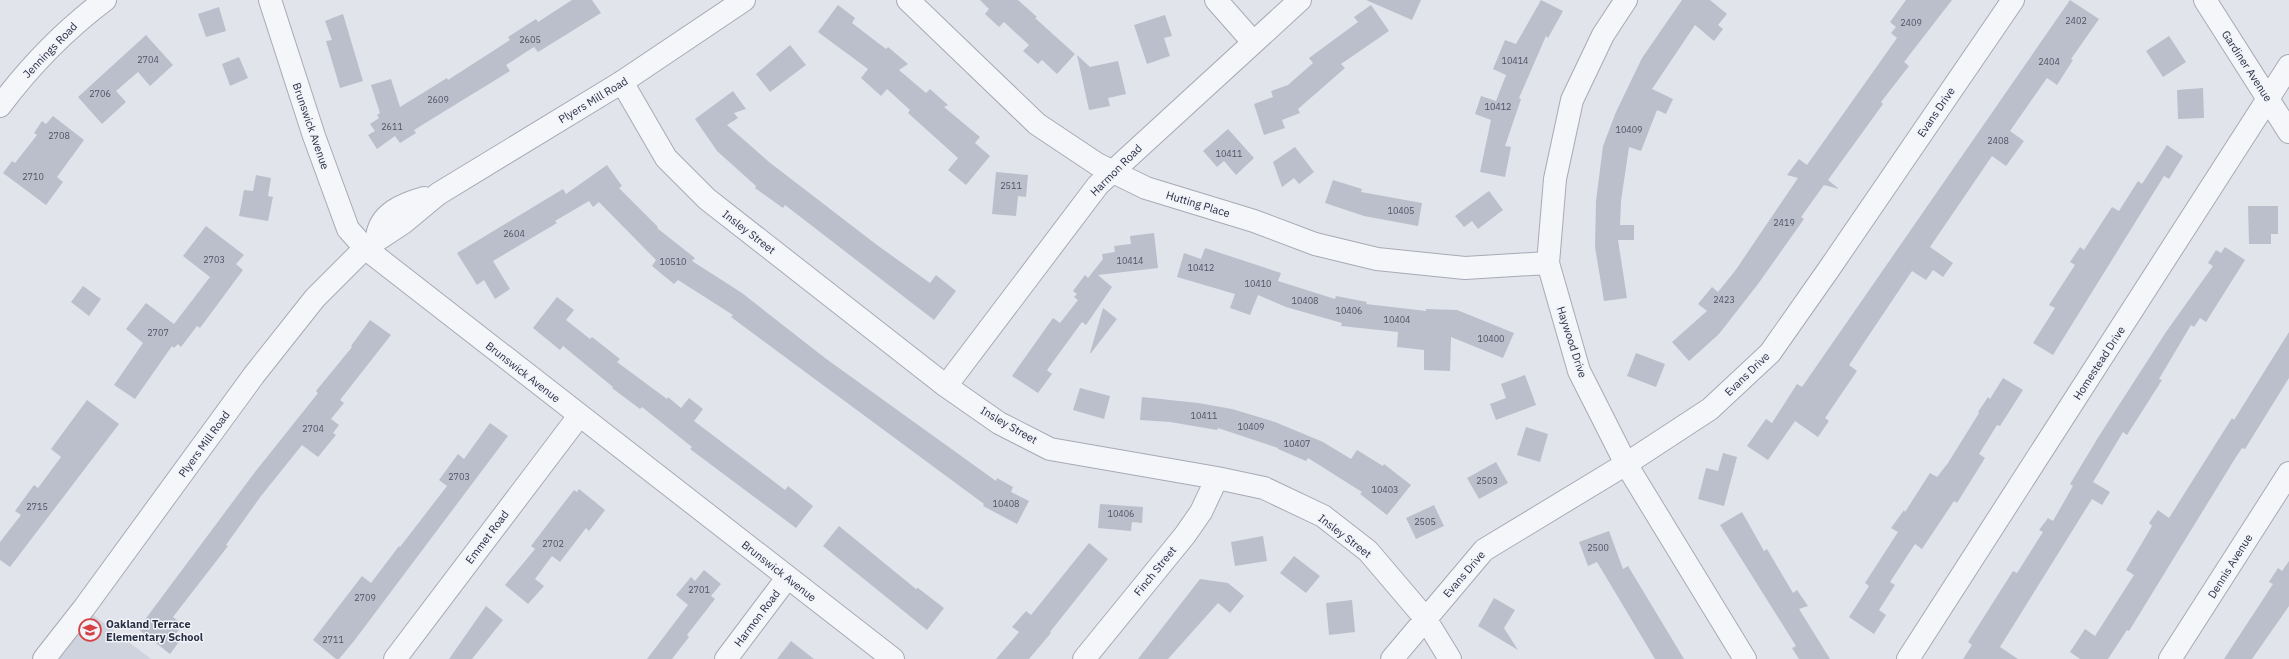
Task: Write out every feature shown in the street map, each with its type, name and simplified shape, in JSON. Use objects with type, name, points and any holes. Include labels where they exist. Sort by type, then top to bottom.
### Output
[{"type":"street","name":"Jennings Road","points":[[0,106],[16,84],[77,21],[105,0]]},
{"type":"street","name":"Brunswick Avenue","points":[[270,0],[314,136],[348,229],[371,244],[579,416],[893,659]]},
{"type":"street","name":"Plyers Mill Road","points":[[44,659],[84,608],[254,375],[315,298],[371,244],[379,226],[393,210],[438,194],[622,82],[744,0]]},
{"type":"street","name":"Hutting Place","points":[[908,0],[1038,124],[1111,172],[1146,188],[1254,221],[1315,244],[1377,259],[1465,268],[1548,263]]},
{"type":"street","points":[[1216,0],[1253,42]]},
{"type":"street","name":"Harmon Road","points":[[946,386],[1092,192],[1111,172],[1300,0]]},
{"type":"street","name":"Haywood Drive","points":[[1626,0],[1603,35],[1572,100],[1555,179],[1548,263],[1579,371],[1626,464],[1746,659]]},
{"type":"street","name":"Evans Drive","points":[[1392,659],[1425,618],[1484,550],[1626,464],[1710,409],[1770,353],[2013,0]]},
{"type":"street","name":"Gardiner Avenue","points":[[2205,0],[2289,132]]},
{"type":"street","name":"Homestead Drive","points":[[1908,659],[2289,66]]},
{"type":"street","name":"Insley Street","points":[[622,82],[666,158],[706,199],[946,386],[999,423],[1050,449],[1217,478],[1264,488],[1323,516],[1368,551],[1425,618],[1450,659]]},
{"type":"street","name":"Emmet Road","points":[[395,659],[579,416]]},
{"type":"street","name":"Dennis Avenue","points":[[2170,659],[2289,473]]},
{"type":"street","name":"Finch Street","points":[[1084,659],[1185,535],[1201,512],[1217,478]]},
{"type":"street","name":"Harmon Road","points":[[726,659],[787,578]]},
{"type":"shaded area","name":"Oakland Terrace Elementary School","points":[[84,608],[151,659],[44,659]]},
{"type":"building","points":[[572,0],[592,0],[601,13],[538,52],[534,47],[506,65],[510,71],[414,130],[416,133],[400,143],[395,136],[377,149],[368,135],[375,131],[370,124],[379,118],[377,115],[380,113],[371,85],[391,79],[400,107],[447,78],[448,80],[510,40],[508,37],[536,19],[538,22]]},
{"type":"building","points":[[980,0],[1018,0],[1037,17],[1035,18],[1075,54],[1057,74],[1042,60],[1038,64],[1023,51],[1029,45],[1004,22],[999,27],[985,14],[989,9]]},
{"type":"building","points":[[1366,0],[1421,0],[1412,20]]},
{"type":"building","points":[[1541,0],[1563,11],[1548,38],[1546,36],[1519,98],[1521,99],[1505,146],[1511,147],[1505,177],[1480,172],[1491,120],[1475,114],[1481,96],[1496,101],[1506,75],[1493,69],[1505,40],[1516,44]]},
{"type":"building","points":[[1682,0],[1710,0],[1727,14],[1718,25],[1723,29],[1714,41],[1695,25],[1652,89],[1673,99],[1666,114],[1657,110],[1641,151],[1629,147],[1621,201],[1620,225],[1634,225],[1634,240],[1618,240],[1627,298],[1604,301],[1595,247],[1596,201],[1603,146],[1616,112],[1642,58]]},
{"type":"building","points":[[1906,0],[1952,0],[1904,62],[1909,66],[1881,102],[1883,104],[1828,180],[1839,189],[1824,185],[1801,217],[1804,219],[1758,284],[1719,334],[1689,361],[1672,342],[1707,311],[1698,304],[1712,287],[1718,292],[1735,271],[1798,178],[1787,175],[1799,159],[1807,165],[1897,38],[1891,33],[1896,27],[1890,22]]},
{"type":"building","points":[[2070,0],[2099,19],[2071,59],[2073,60],[2057,85],[2047,78],[2010,131],[2024,141],[2006,166],[1992,156],[1930,247],[1953,263],[1943,277],[1933,270],[1926,280],[1912,271],[1849,365],[1857,371],[1825,418],[1829,421],[1818,437],[1795,421],[1768,460],[1747,446],[1766,419],[1772,423],[1797,384],[1802,387]]},
{"type":"building","points":[[838,5],[855,18],[852,23],[886,49],[888,47],[908,64],[899,70],[926,93],[930,89],[948,105],[944,107],[980,137],[975,143],[990,156],[966,185],[948,170],[958,158],[908,113],[910,110],[887,89],[881,96],[861,78],[868,69],[818,32]]},
{"type":"building","points":[[1371,5],[1389,31],[1341,64],[1345,68],[1298,109],[1300,113],[1282,120],[1285,128],[1264,135],[1254,104],[1273,97],[1271,91],[1288,85],[1313,63],[1309,58],[1358,22],[1354,17]]},
{"type":"building","points":[[219,7],[226,31],[206,37],[198,14]]},
{"type":"building","points":[[343,14],[363,81],[340,88],[326,41],[332,40],[325,21]]},
{"type":"building","points":[[1165,15],[1172,36],[1164,38],[1170,56],[1147,64],[1134,25]]},
{"type":"building","points":[[146,35],[173,65],[150,86],[138,72],[116,91],[126,102],[102,124],[78,97]]},
{"type":"building","points":[[2169,36],[2186,62],[2163,77],[2146,51]]},
{"type":"building","points":[[790,45],[806,65],[770,92],[756,74]]},
{"type":"building","points":[[1077,55],[1090,67],[1118,61],[1126,94],[1108,98],[1110,106],[1089,110]]},
{"type":"building","points":[[239,57],[248,78],[230,86],[222,64]]},
{"type":"building","points":[[2203,88],[2204,118],[2178,119],[2177,90]]},
{"type":"building","points":[[733,91],[746,109],[734,113],[738,118],[727,125],[769,162],[877,245],[930,283],[936,275],[956,291],[934,320],[785,205],[783,208],[755,188],[756,186],[717,151],[695,119]]},
{"type":"building","points":[[53,116],[84,140],[57,177],[63,182],[46,205],[3,173],[12,161],[15,163],[37,135],[34,133],[42,121],[46,124]]},
{"type":"building","points":[[1228,129],[1254,158],[1236,175],[1224,161],[1217,167],[1203,151]]},
{"type":"building","points":[[2167,145],[2183,156],[2169,179],[2164,176],[2053,355],[2033,343],[2055,308],[2049,305],[2075,265],[2070,262],[2080,247],[2084,250],[2112,207],[2119,211],[2138,181],[2142,184]]},
{"type":"building","points":[[1295,147],[1314,172],[1299,184],[1294,178],[1282,187],[1273,162]]},
{"type":"building","points":[[607,165],[622,186],[619,188],[658,227],[657,228],[695,258],[692,261],[742,293],[825,358],[996,481],[997,478],[1013,487],[1011,492],[1029,501],[1017,524],[983,506],[984,504],[731,317],[733,315],[678,280],[674,284],[652,266],[656,260],[599,202],[593,207],[589,201],[555,221],[557,223],[493,261],[510,289],[495,299],[484,280],[477,285],[457,253],[563,189],[566,194]]},
{"type":"building","points":[[996,172],[1028,175],[1026,197],[1018,196],[1016,216],[992,214]]},
{"type":"building","points":[[256,175],[271,178],[268,196],[273,197],[268,221],[239,216],[244,190],[253,191]]},
{"type":"building","points":[[1333,180],[1362,189],[1361,192],[1422,203],[1418,226],[1364,216],[1325,203]]},
{"type":"building","points":[[1489,191],[1503,210],[1478,229],[1472,221],[1464,227],[1455,216]]},
{"type":"building","points":[[2248,206],[2278,206],[2278,234],[2271,234],[2271,244],[2249,244]]},
{"type":"building","points":[[206,226],[244,255],[236,264],[243,270],[200,328],[197,326],[181,347],[178,344],[174,348],[172,346],[135,399],[114,385],[143,343],[126,329],[146,303],[174,324],[210,277],[183,256]]},
{"type":"building","points":[[1154,233],[1158,268],[1098,275],[1112,287],[1086,325],[1082,322],[1047,370],[1052,374],[1038,393],[1012,376],[1053,318],[1060,323],[1078,300],[1074,297],[1077,294],[1073,291],[1085,275],[1088,278],[1103,259],[1102,254],[1115,252],[1114,246],[1131,244],[1130,236]]},
{"type":"building","points":[[2225,247],[2245,260],[2206,322],[2200,318],[2194,327],[2191,325],[2159,379],[2162,380],[2127,435],[2123,432],[2093,482],[2110,492],[2102,505],[2092,499],[2000,647],[2018,659],[1963,659],[1972,645],[1968,642],[2013,571],[2017,573],[2043,532],[2039,530],[2048,518],[2053,521],[2073,486],[2070,484],[2099,436],[2166,332],[2213,266],[2208,263],[2216,250],[2221,253]]},
{"type":"building","points":[[1205,248],[1281,273],[1278,281],[1335,299],[1336,296],[1367,302],[1366,304],[1426,311],[1426,309],[1457,310],[1514,333],[1503,358],[1451,337],[1450,371],[1424,370],[1424,350],[1397,347],[1398,332],[1341,326],[1342,323],[1286,307],[1258,295],[1250,315],[1230,308],[1235,294],[1177,277],[1184,253],[1201,259]]},
{"type":"building","points":[[83,286],[101,299],[89,316],[71,302]]},
{"type":"building","points":[[557,297],[574,310],[566,320],[590,339],[592,337],[620,359],[617,362],[667,399],[668,397],[681,408],[689,398],[703,409],[694,421],[785,490],[788,486],[813,506],[796,528],[690,449],[692,447],[642,407],[640,409],[612,388],[613,387],[563,346],[560,350],[533,328]]},
{"type":"building","points":[[1103,308],[1117,319],[1090,353]]},
{"type":"building","points":[[370,320],[391,335],[340,400],[344,403],[331,419],[339,425],[333,433],[336,435],[318,457],[302,445],[261,496],[226,545],[228,546],[173,617],[183,625],[173,637],[179,642],[170,654],[138,629],[255,472],[318,393],[316,391],[352,347],[351,346]]},
{"type":"building","points":[[2289,332],[2289,378],[2245,449],[2242,448],[2236,457],[2129,631],[2127,630],[2108,659],[2080,659],[2070,652],[2085,629],[2095,636],[2134,575],[2126,570],[2152,526],[2149,523],[2158,510],[2169,518],[2232,418],[2234,420]]},
{"type":"building","points":[[1636,353],[1665,364],[1656,387],[1627,376]]},
{"type":"building","points":[[1525,375],[1536,405],[1496,420],[1490,404],[1506,398],[1501,384]]},
{"type":"building","points":[[2003,378],[2023,390],[2000,426],[1997,425],[1979,454],[1985,458],[1957,503],[1954,501],[1922,549],[1915,544],[1890,582],[1895,585],[1879,610],[1886,615],[1874,634],[1849,617],[1869,586],[1865,583],[1898,532],[1891,528],[1904,510],[1905,512],[1930,473],[1937,477],[1948,463],[1979,413],[1978,412],[1988,397],[1990,399]]},
{"type":"building","points":[[1080,388],[1110,396],[1104,419],[1073,410]]},
{"type":"building","points":[[1142,397],[1198,403],[1232,409],[1275,422],[1323,442],[1351,459],[1357,450],[1383,466],[1384,464],[1411,485],[1387,515],[1360,494],[1362,492],[1308,458],[1306,461],[1278,448],[1218,428],[1217,430],[1170,422],[1140,420]]},
{"type":"building","points":[[87,400],[119,424],[10,567],[0,560],[0,542],[21,515],[15,511],[34,485],[38,488],[61,457],[51,449]]},
{"type":"building","points":[[490,423],[508,436],[354,641],[339,659],[336,659],[313,640],[362,576],[371,583],[447,486],[439,480],[458,454],[464,459]]},
{"type":"building","points":[[1526,427],[1548,434],[1540,462],[1517,455]]},
{"type":"building","points":[[1723,453],[1737,457],[1724,506],[1698,499],[1706,468],[1718,471]]},
{"type":"building","points":[[1496,462],[1508,483],[1479,499],[1467,478]]},
{"type":"building","points":[[579,489],[605,510],[589,531],[586,528],[560,562],[552,556],[535,579],[544,586],[528,604],[505,585],[535,549],[531,546],[560,508],[574,490],[577,492]]},
{"type":"building","points":[[1100,504],[1143,507],[1142,523],[1132,522],[1131,531],[1098,528]]},
{"type":"building","points":[[1434,505],[1444,526],[1416,539],[1406,518]]},
{"type":"building","points":[[1742,512],[1764,551],[1767,549],[1793,593],[1797,590],[1808,606],[1799,609],[1830,659],[1799,659],[1792,648],[1796,646],[1720,525]]},
{"type":"building","points":[[839,526],[916,589],[918,588],[944,608],[927,630],[823,546]]},
{"type":"building","points":[[1609,531],[1623,569],[1628,566],[1684,659],[1655,659],[1597,562],[1588,566],[1579,542]]},
{"type":"building","points":[[1263,536],[1267,561],[1235,566],[1231,542]]},
{"type":"building","points":[[1089,543],[1108,559],[1050,632],[1051,633],[1029,659],[996,659],[1019,632],[1012,627],[1026,611],[1031,615]]},
{"type":"building","points":[[1294,556],[1320,576],[1306,593],[1280,573]]},
{"type":"building","points":[[2289,561],[2289,606],[2252,659],[2224,659],[2273,584],[2269,582],[2278,568],[2282,571]]},
{"type":"building","points":[[704,570],[721,584],[711,596],[715,599],[687,635],[689,637],[672,659],[647,659],[688,605],[676,595],[691,577],[695,581]]},
{"type":"building","points":[[1200,579],[1228,583],[1244,596],[1230,613],[1218,603],[1168,659],[1138,659]]},
{"type":"building","points":[[1494,598],[1515,610],[1504,628],[1518,650],[1478,626]]},
{"type":"building","points":[[1352,600],[1355,632],[1329,635],[1326,603]]},
{"type":"building","points":[[486,606],[503,620],[472,659],[449,659]]},
{"type":"building","points":[[791,641],[814,659],[777,659]]},
{"type":"place","name":"Oakland Terrace Elementary School","points":[[90,630]]}]
